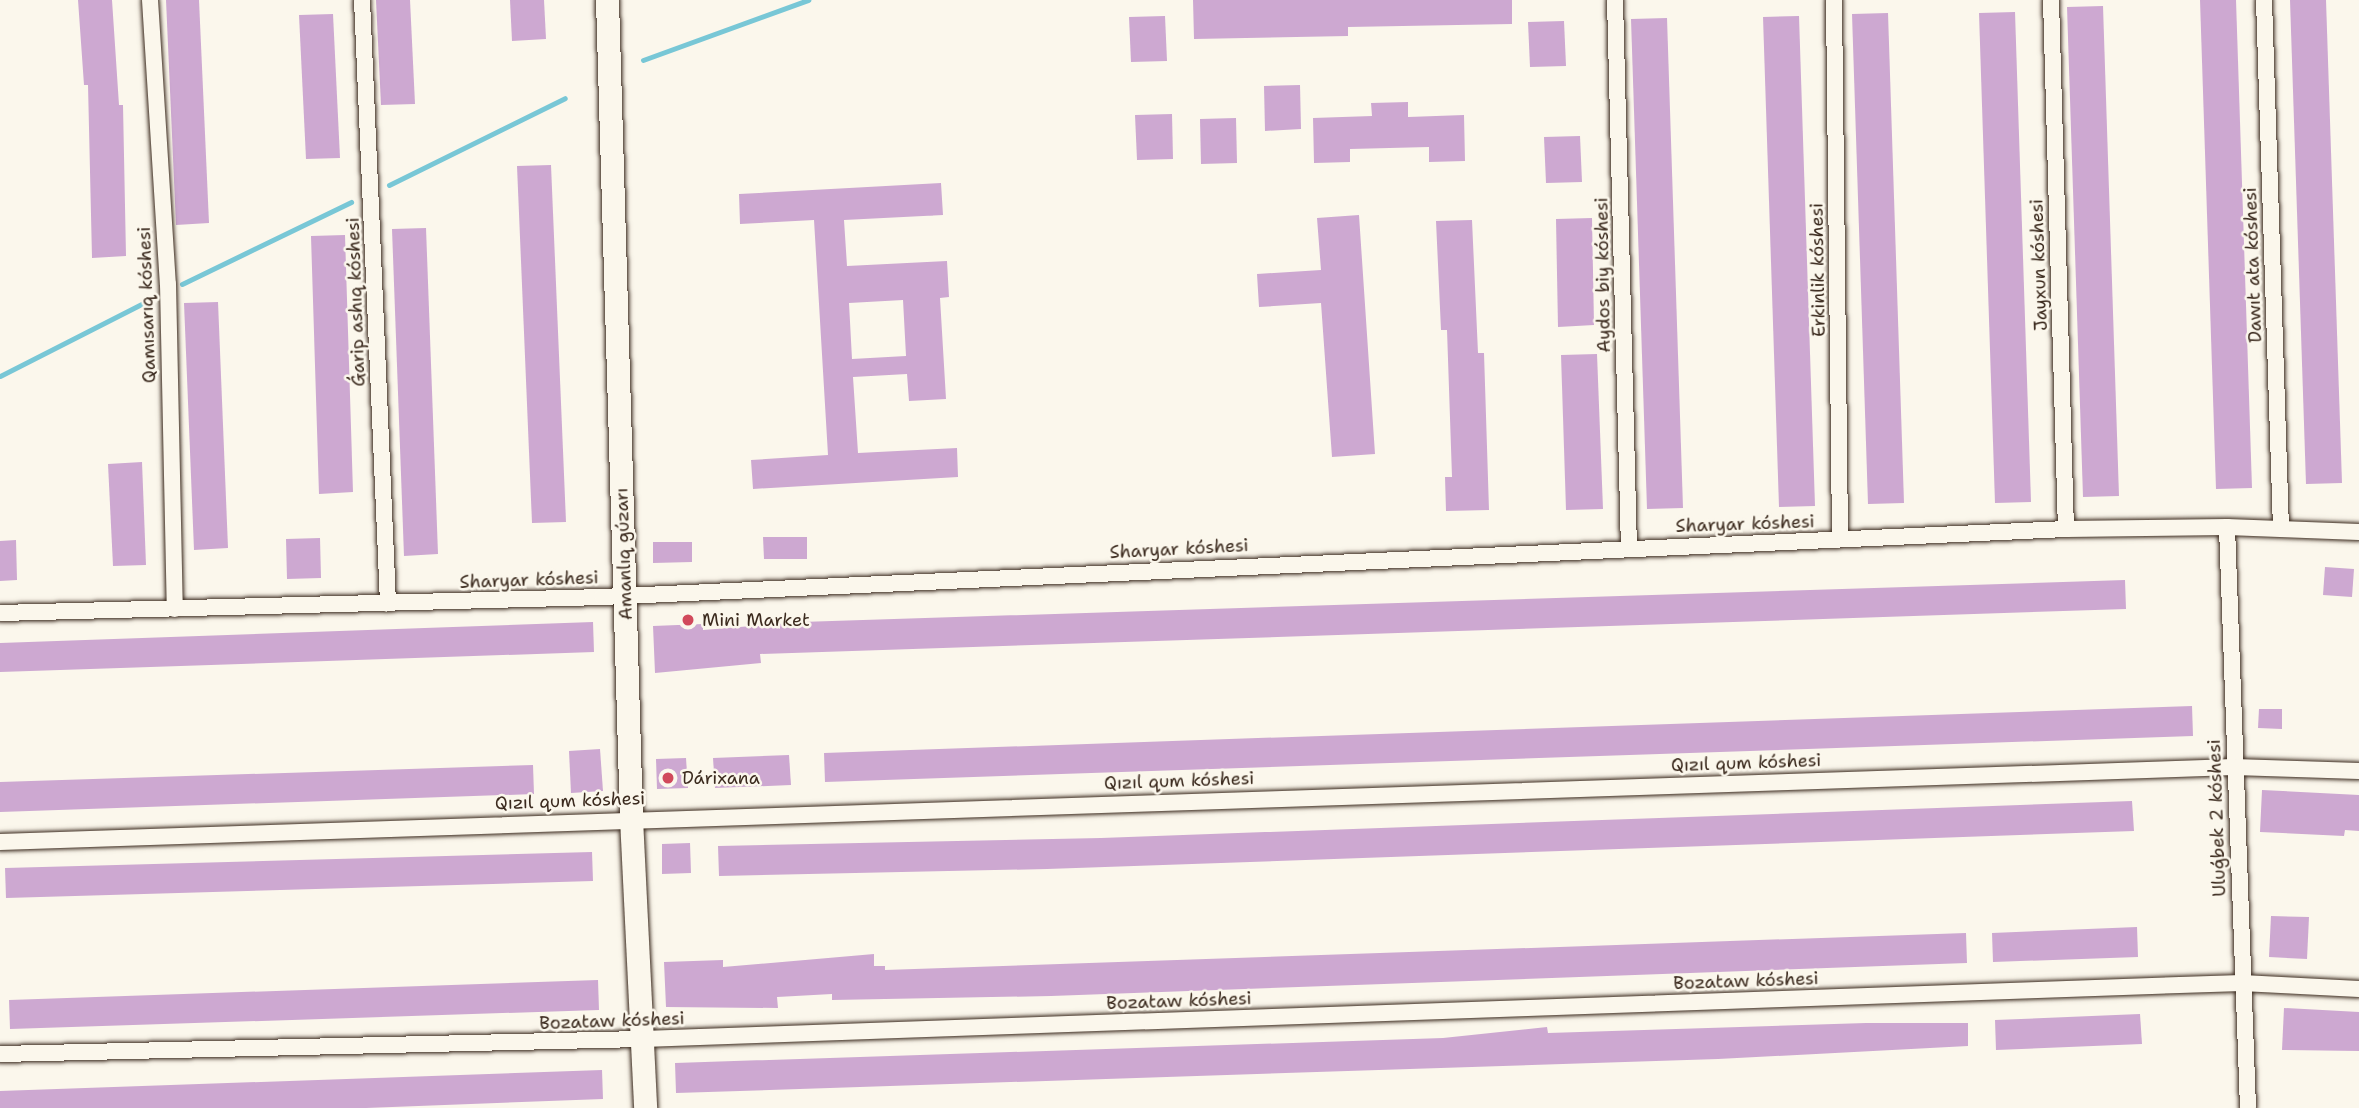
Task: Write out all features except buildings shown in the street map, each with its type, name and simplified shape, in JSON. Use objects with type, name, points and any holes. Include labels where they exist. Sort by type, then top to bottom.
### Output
[{"type":"street","name":"Qamısarıq kóshesi","points":[[149,0],[167,284],[175,609]]},
{"type":"street","name":"Ǵarip ashıq kóshesi","points":[[362,0],[388,603]]},
{"type":"street","name":"Amanlıq gúzarı","points":[[607,0],[631,818],[645,1108]]},
{"type":"street","name":"Aydos biy kóshesi","points":[[1615,0],[1629,548]]},
{"type":"street","name":"Erkinlik kóshesi","points":[[1835,0],[1840,539]]},
{"type":"street","name":"Jayxun kóshesi","points":[[2051,0],[2066,529]]},
{"type":"street","name":"Dawıt ata kóshesi","points":[[2264,0],[2281,528]]},
{"type":"street","name":"Sharyar kóshesi","points":[[0,612],[625,595],[2066,529],[2227,527],[2359,532]]},
{"type":"street","name":"Uluǵbek 2 kóshesi","points":[[2227,527],[2248,1108]]},
{"type":"street","name":"Qızıl qum kóshesi","points":[[0,842],[631,818],[2234,767],[2359,771]]},
{"type":"street","name":"Bozataw kóshesi","points":[[0,1054],[643,1040],[2242,983],[2359,989]]},
{"type":"waterway","points":[[643,60],[808,0]]},
{"type":"waterway","points":[[389,185],[565,98]]},
{"type":"waterway","points":[[182,284],[351,202]]},
{"type":"waterway","points":[[0,376],[153,298]]},
{"type":"place","name":"Mini Market","points":[[688,620]]},
{"type":"place","name":"Dárixana","points":[[668,778]]}]
